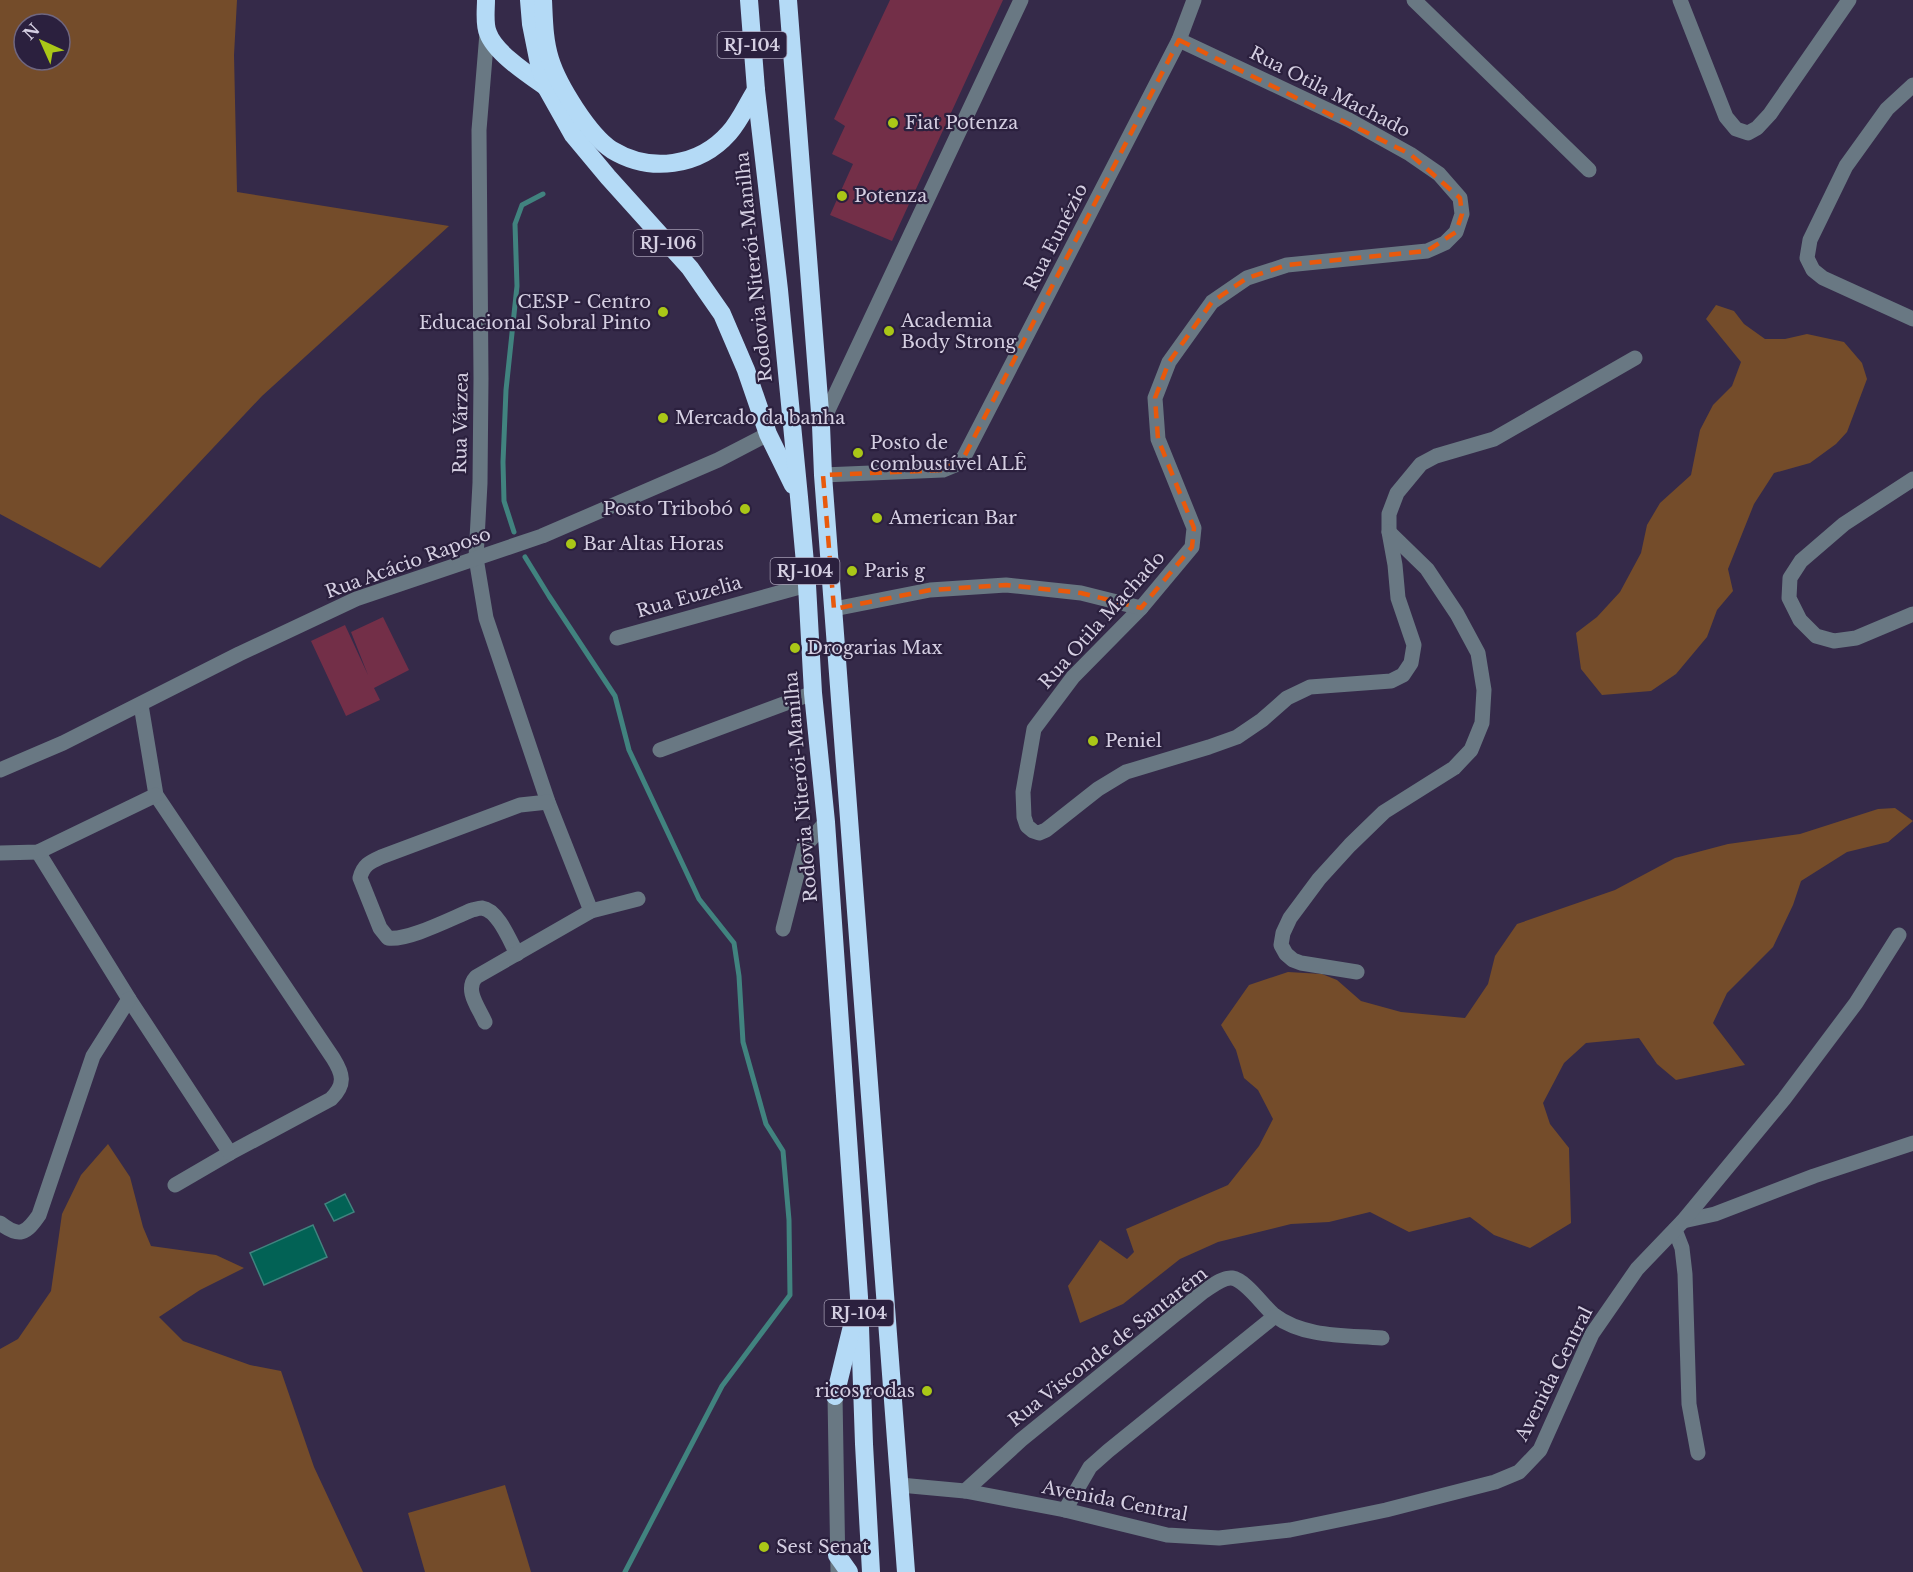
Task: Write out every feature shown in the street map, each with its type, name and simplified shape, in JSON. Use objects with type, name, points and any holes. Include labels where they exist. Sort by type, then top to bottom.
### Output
[{"type":"highway","points":[[486,0],[487,33],[497,48],[546,87]]},
{"type":"highway","name":"RJ-106","points":[[529,0],[531,24],[546,87],[573,135],[690,268],[722,314],[746,370],[768,434],[799,497]]},
{"type":"highway","points":[[543,0],[544,30],[550,59],[561,84],[593,133],[611,149],[632,159],[653,165],[674,164],[695,158],[712,148],[729,133],[756,90]]},
{"type":"highway","name":"Rodovia Niterói-Manilha","points":[[748,0],[799,497],[813,693],[826,822],[859,1297],[871,1572]]},
{"type":"highway","name":"RJ-104","points":[[788,0],[906,1572]]},
{"type":"highway","points":[[836,1396],[859,1297]]},
{"type":"highway","points":[[838,1563],[849,1572]]},
{"type":"street","points":[[821,425],[1021,0]]},
{"type":"street","name":"Rua Eunézio","points":[[823,475],[944,470],[955,465],[964,457],[1179,40],[1194,0]]},
{"type":"street","points":[[1414,0],[1589,170]]},
{"type":"street","points":[[1680,0],[1726,117],[1736,129],[1748,133],[1753,132],[1770,114],[1849,0]]},
{"type":"street","name":"Rua Várzea","points":[[487,33],[479,130],[481,378],[480,483],[476,558],[486,618],[548,802],[591,911]]},
{"type":"street","name":"Rua Otila Machado","points":[[1179,40],[1349,120],[1410,154],[1439,174],[1460,198],[1462,214],[1456,232],[1445,243],[1427,250],[1287,265],[1247,278],[1212,302],[1168,362],[1155,398],[1158,439],[1194,528],[1192,547],[1141,608],[1073,676],[1034,729],[1023,792],[1024,817],[1027,826],[1033,831],[1046,830],[1098,789],[1126,772],[1237,737],[1262,720],[1287,698],[1310,687],[1391,681],[1403,675],[1411,663],[1414,645],[1398,598],[1389,532],[1389,514],[1397,493],[1421,464],[1436,456],[1494,439],[1635,358]]},
{"type":"street","points":[[1913,85],[1887,109],[1845,166],[1810,240],[1808,258],[1813,270],[1822,278],[1913,319]]},
{"type":"street","name":"Rua Acácio Raposo","points":[[0,770],[63,743],[240,654],[357,599],[542,536],[718,460],[768,434]]},
{"type":"street","points":[[1913,479],[1844,525],[1801,561],[1790,578],[1789,598],[1800,620],[1816,636],[1834,641],[1856,638],[1913,614]]},
{"type":"street","points":[[1357,972],[1293,960],[1281,945],[1283,933],[1290,918],[1319,879],[1350,844],[1384,812],[1454,768],[1471,750],[1482,723],[1484,690],[1478,653],[1457,614],[1427,569],[1389,532]]},
{"type":"street","name":"Rua Euzelia","points":[[617,638],[807,585]]},
{"type":"street","points":[[834,609],[930,590],[1006,585],[1081,593],[1141,608]]},
{"type":"street","points":[[660,750],[813,693]]},
{"type":"street","points":[[141,705],[156,795],[333,1058],[340,1069],[342,1081],[339,1092],[332,1099],[175,1185]]},
{"type":"street","points":[[0,852],[38,852],[156,795]]},
{"type":"street","points":[[517,954],[501,923],[491,912],[483,908],[472,910],[407,936],[388,938],[380,928],[360,878],[367,864],[381,857],[509,809],[548,802]]},
{"type":"street","points":[[783,929],[804,847],[826,822]]},
{"type":"street","points":[[38,852],[129,999],[230,1153]]},
{"type":"street","points":[[485,1022],[471,990],[471,982],[476,977],[591,911],[638,900]]},
{"type":"street","name":"Avenida Central","points":[[900,1485],[965,1491],[1065,1510],[1167,1535],[1219,1538],[1290,1530],[1386,1510],[1495,1482],[1519,1472],[1540,1450],[1592,1334],[1637,1269],[1679,1225],[1784,1099],[1856,1004],[1899,935]]},
{"type":"street","points":[[0,1223],[9,1231],[21,1233],[29,1229],[39,1215],[93,1056],[129,999]]},
{"type":"street","points":[[1698,1454],[1689,1404],[1686,1274],[1679,1225],[1913,1143]]},
{"type":"street","name":"Rua Visconde de Santarém","points":[[965,1491],[1021,1440],[1203,1292],[1224,1280],[1233,1278],[1243,1284],[1275,1316],[1297,1328],[1319,1333],[1382,1338]]},
{"type":"street","points":[[1065,1510],[1090,1467],[1275,1316]]},
{"type":"street","points":[[836,1396],[838,1563]]},
{"type":"highlighted area","points":[[1179,40],[1410,154],[1460,198],[1462,214],[1456,232],[1427,251],[1287,265],[1247,278],[1212,302],[1169,362],[1155,398],[1158,439],[1194,528],[1192,547],[1141,608],[1081,593],[1006,585],[930,590],[834,609],[823,475],[943,470],[964,457]]},
{"type":"shaded area","points":[[0,0],[237,0],[234,55],[237,192],[449,226],[262,396],[100,568],[0,514]]},
{"type":"shaded area","points":[[1716,305],[1734,311],[1744,324],[1765,339],[1785,339],[1807,334],[1844,342],[1862,363],[1867,379],[1847,432],[1836,444],[1810,463],[1774,473],[1754,504],[1728,569],[1733,591],[1717,610],[1707,637],[1676,674],[1651,691],[1602,695],[1581,669],[1576,633],[1597,617],[1620,592],[1641,553],[1647,525],[1660,503],[1691,475],[1700,430],[1713,405],[1732,386],[1741,362],[1706,319]]},
{"type":"shaded area","points":[[1895,808],[1913,821],[1888,842],[1847,852],[1801,881],[1793,905],[1773,947],[1727,993],[1713,1023],[1745,1065],[1676,1080],[1657,1064],[1639,1038],[1586,1043],[1564,1063],[1543,1103],[1550,1124],[1569,1148],[1571,1223],[1530,1248],[1494,1235],[1470,1217],[1409,1232],[1370,1212],[1329,1222],[1291,1224],[1218,1242],[1180,1259],[1123,1304],[1080,1323],[1068,1286],[1100,1240],[1127,1259],[1134,1252],[1126,1229],[1228,1185],[1259,1146],[1273,1119],[1258,1090],[1244,1078],[1236,1050],[1221,1025],[1249,985],[1288,972],[1322,974],[1337,980],[1361,1001],[1401,1012],[1465,1018],[1488,984],[1495,956],[1517,924],[1615,890],[1675,858],[1728,844],[1800,834],[1878,809]]},
{"type":"shaded area","points":[[108,1144],[130,1177],[143,1227],[151,1246],[216,1255],[244,1268],[200,1290],[159,1317],[183,1341],[250,1365],[281,1371],[314,1467],[363,1572],[0,1572],[0,1349],[18,1339],[51,1291],[62,1214],[81,1175]]},
{"type":"shaded area","points":[[345,1194],[354,1212],[334,1221],[325,1204]]},
{"type":"shaded area","points":[[313,1225],[327,1257],[264,1285],[250,1253]]},
{"type":"shaded area","points":[[505,1485],[531,1572],[425,1572],[408,1513]]},
{"type":"building","name":"Fiat Potenza","points":[[890,0],[1003,0],[892,241],[830,215],[853,164],[832,154],[845,126],[834,119]]},
{"type":"building","points":[[383,617],[409,670],[374,688],[380,700],[346,716],[311,641],[345,625],[368,675],[351,632]]},
{"type":"waterway","points":[[514,532],[504,501],[503,462],[506,390],[517,286],[515,224],[522,205],[543,194]]},
{"type":"waterway","points":[[525,557],[615,696],[629,750],[699,899],[734,943],[739,976],[743,1042],[766,1124],[783,1151],[789,1220],[790,1295],[722,1386],[625,1572]]},
{"type":"place","name":"Fiat Potenza","points":[[893,123]]},
{"type":"place","name":"Potenza","points":[[842,196]]},
{"type":"place","name":"CESP - Centro Educacional Sobral Pinto","points":[[663,312]]},
{"type":"place","name":"Academia Body Strong","points":[[889,331]]},
{"type":"place","name":"Mercado da banha","points":[[663,418]]},
{"type":"place","name":"Posto de combustível ALÊ","points":[[858,453]]},
{"type":"place","name":"Posto Tribobó","points":[[745,509]]},
{"type":"place","name":"American Bar","points":[[877,518]]},
{"type":"place","name":"Bar Altas Horas","points":[[571,544]]},
{"type":"place","name":"Paris g","points":[[852,571]]},
{"type":"place","name":"Drogarias Max","points":[[795,648]]},
{"type":"place","name":"Peniel","points":[[1093,741]]},
{"type":"place","name":"ricos rodas","points":[[927,1391]]},
{"type":"place","name":"Sest Senat","points":[[764,1547]]}]
